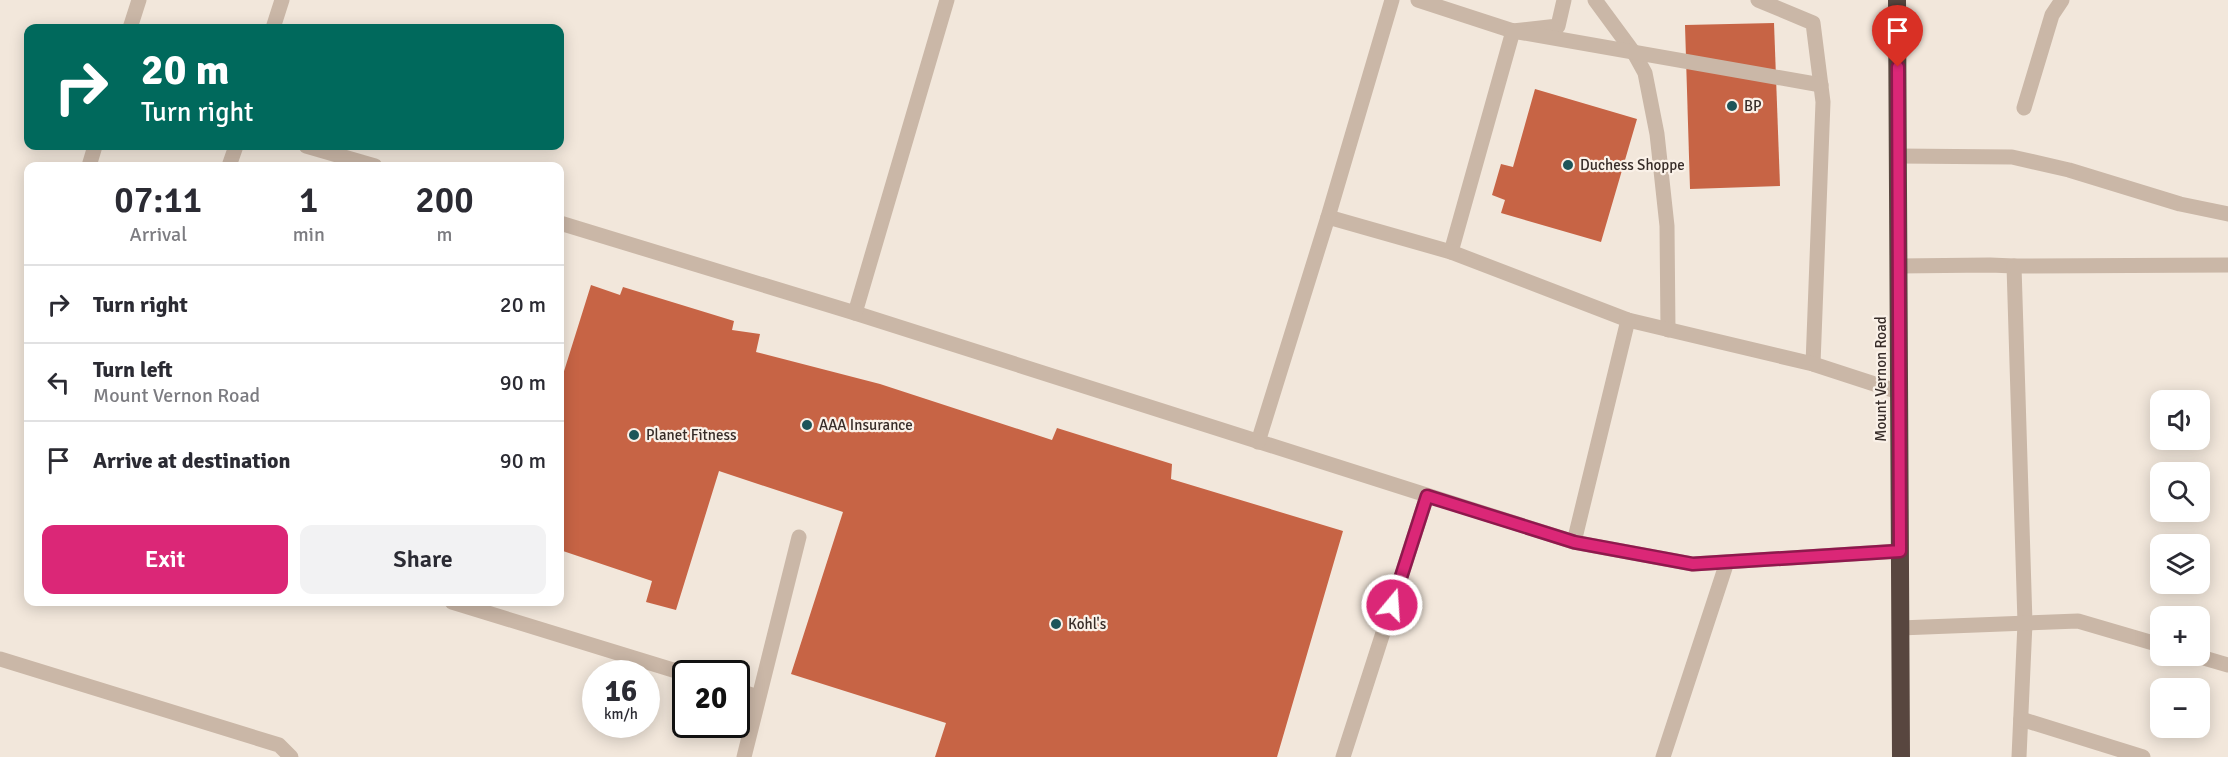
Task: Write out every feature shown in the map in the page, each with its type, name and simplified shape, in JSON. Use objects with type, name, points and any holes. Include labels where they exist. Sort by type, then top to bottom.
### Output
[{"type":"highway","name":"Mount Vernon Road","points":[[1897,0],[1901,757]]},
{"type":"lane","points":[[131,24],[139,0]]},
{"type":"lane","points":[[274,24],[282,0]]},
{"type":"lane","points":[[855,314],[947,0]]},
{"type":"lane","points":[[1258,442],[1392,0]]},
{"type":"lane","points":[[1418,0],[1513,31],[1821,85]]},
{"type":"lane","points":[[1513,31],[1558,26],[1564,0]]},
{"type":"lane","points":[[1595,0],[1634,53],[1645,73],[1657,134],[1667,226],[1668,330]]},
{"type":"lane","points":[[1758,0],[1813,23],[1823,102],[1813,364]]},
{"type":"lane","points":[[2024,108],[2052,15],[2062,0]]},
{"type":"lane","points":[[1451,252],[1513,31]]},
{"type":"lane","points":[[320,150],[361,162]]},
{"type":"lane","points":[[1898,156],[2012,157],[2069,170],[2181,204],[2228,214]]},
{"type":"lane","points":[[1328,217],[1451,252],[1628,320],[1813,364],[1899,392]]},
{"type":"lane","points":[[564,224],[1574,542],[1693,564],[1900,551]]},
{"type":"lane","points":[[1899,266],[2228,265]]},
{"type":"lane","points":[[2014,266],[2025,623],[2019,757]]},
{"type":"lane","points":[[1574,542],[1628,320]]},
{"type":"lane","points":[[1343,757],[1427,496]]},
{"type":"lane","points":[[744,757],[799,537]]},
{"type":"lane","points":[[1664,757],[1727,562]]},
{"type":"lane","points":[[465,606],[672,670]]},
{"type":"lane","points":[[1900,628],[2078,621],[2150,642]]},
{"type":"lane","points":[[0,659],[279,745],[291,757]]},
{"type":"lane","points":[[2210,660],[2228,665]]},
{"type":"lane","points":[[750,694],[758,697]]},
{"type":"lane","points":[[2021,719],[2143,757]]},
{"type":"building","name":"BP","points":[[1774,23],[1780,186],[1690,189],[1685,25]]},
{"type":"building","name":"Duchess Shoppe","points":[[1535,89],[1637,119],[1601,242],[1501,213],[1505,200],[1492,195],[1501,164],[1513,167]]},
{"type":"building","points":[[591,285],[620,295],[623,287],[734,321],[732,330],[760,334],[756,352],[880,384],[1052,440],[1057,428],[1172,464],[1171,479],[1343,531],[1277,757],[935,757],[946,723],[791,674],[843,512],[719,471],[676,610],[646,602],[652,581],[564,551],[564,371]]},
{"type":"place","name":"BP","points":[[1732,106]]},
{"type":"place","name":"Duchess Shoppe","points":[[1568,165]]},
{"type":"place","name":"AAA Insurance","points":[[807,425]]},
{"type":"place","name":"Planet Fitness","points":[[634,435]]},
{"type":"place","name":"Kohl's","points":[[1056,624]]},
{"type":"route","points":[[1392,605],[1427,496],[1574,542],[1693,564],[1900,551],[1898,67]]}]
